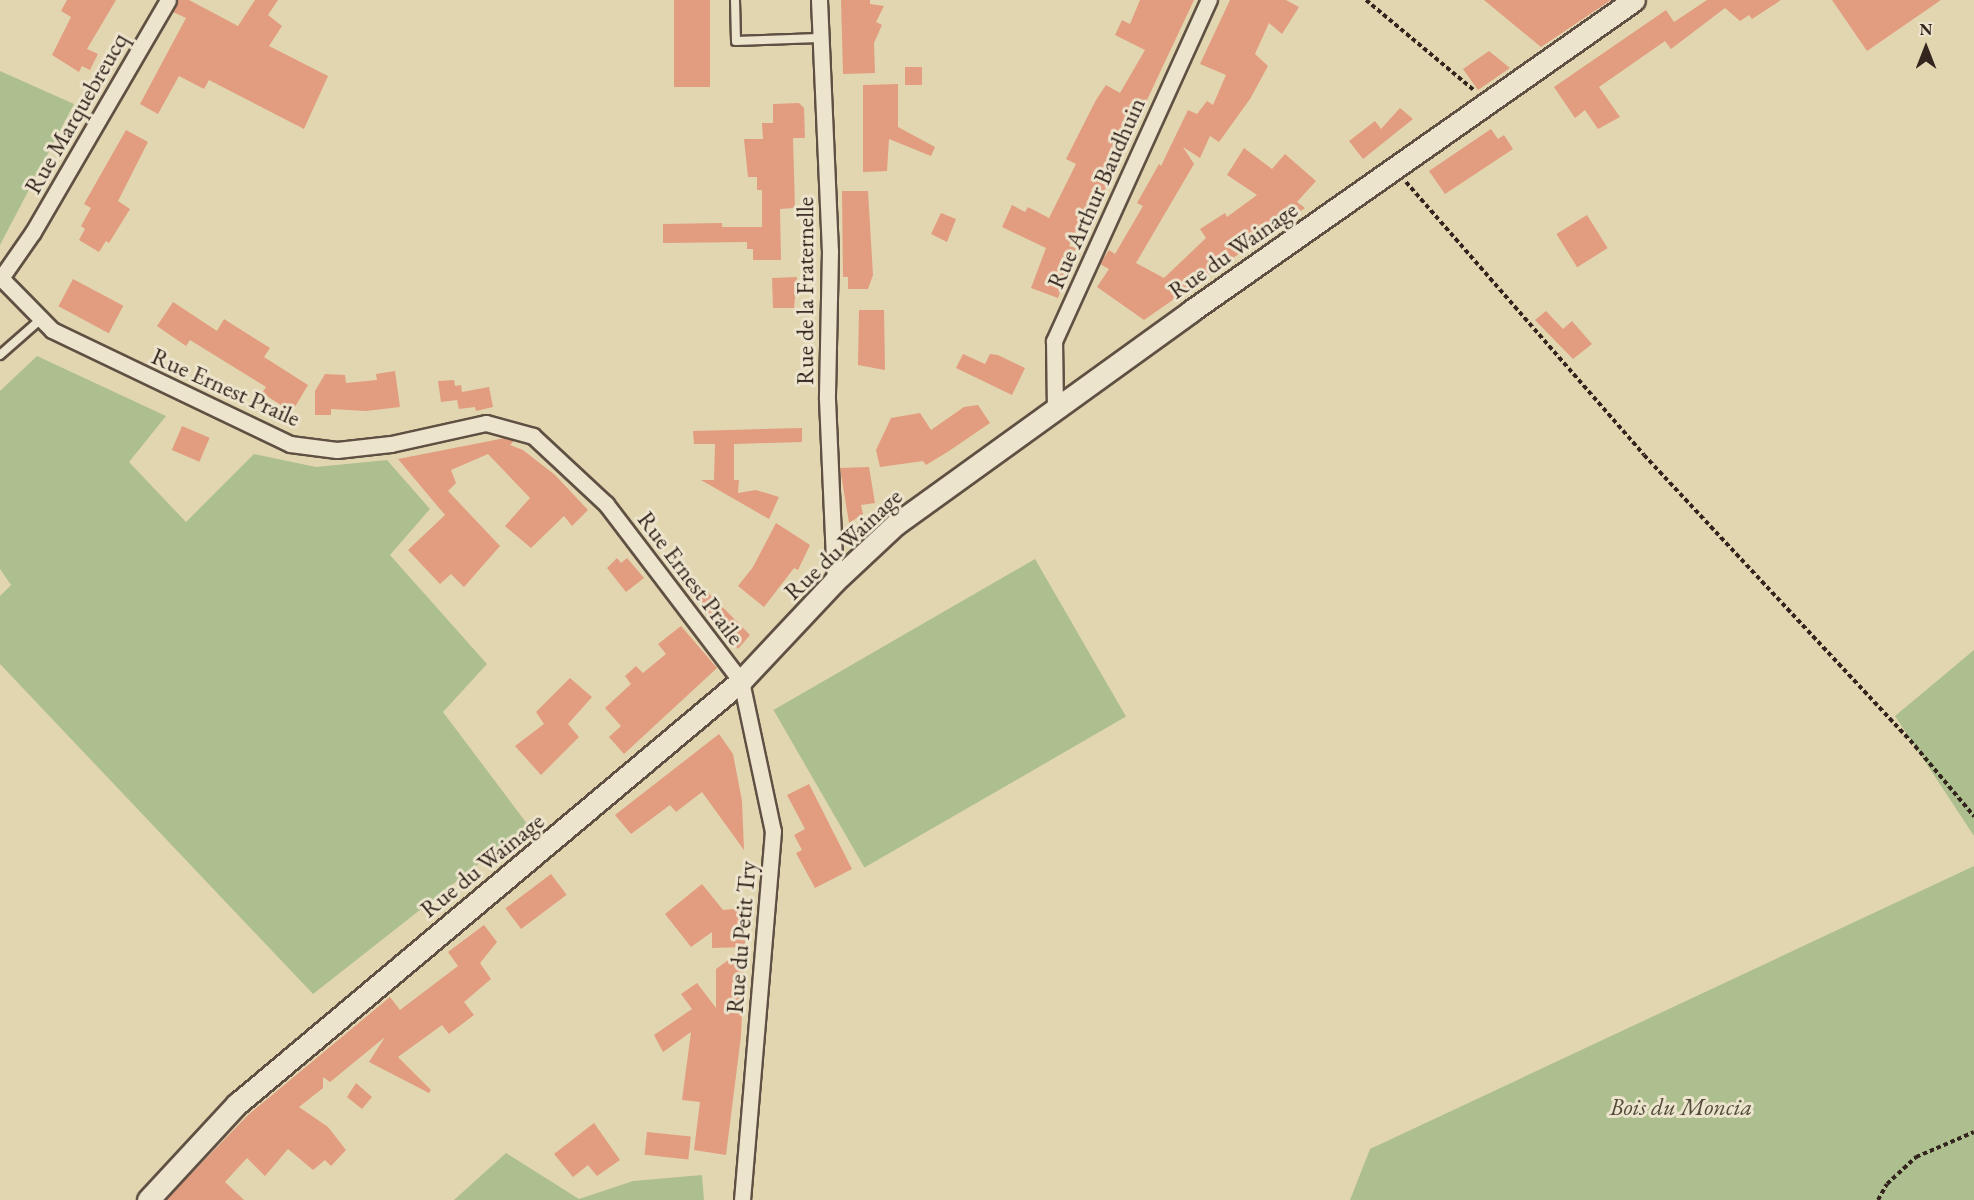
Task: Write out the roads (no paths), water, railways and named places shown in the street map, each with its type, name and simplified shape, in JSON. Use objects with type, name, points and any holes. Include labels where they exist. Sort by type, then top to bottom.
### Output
[{"type":"main road","name":"Rue du Wainage","points":[[148,1200],[237,1104],[741,681],[835,581],[896,524],[1488,101],[1634,0]]},
{"type":"street","name":"Rue Marquebreucq","points":[[1,278],[33,232],[168,0]]},
{"type":"street","name":"Rue de la Fraternelle","points":[[819,0],[830,251],[827,399],[835,581]]},
{"type":"street","name":"Rue Arthur Baudhuin","points":[[1055,410],[1054,341],[1209,0]]},
{"type":"street","name":"Rue Ernest Praile","points":[[1,278],[52,330],[290,444],[337,450],[391,444],[486,423],[533,436],[606,504],[741,681]]},
{"type":"street","name":"Rue du Petit Try","points":[[741,681],[773,831],[742,1200]]},
{"type":"lane","points":[[735,0],[736,41],[819,38]]},
{"type":"lane","points":[[0,355],[41,319]]},
{"type":"park label","name":"Bois du Moncia","points":[[1681,1107]]}]
